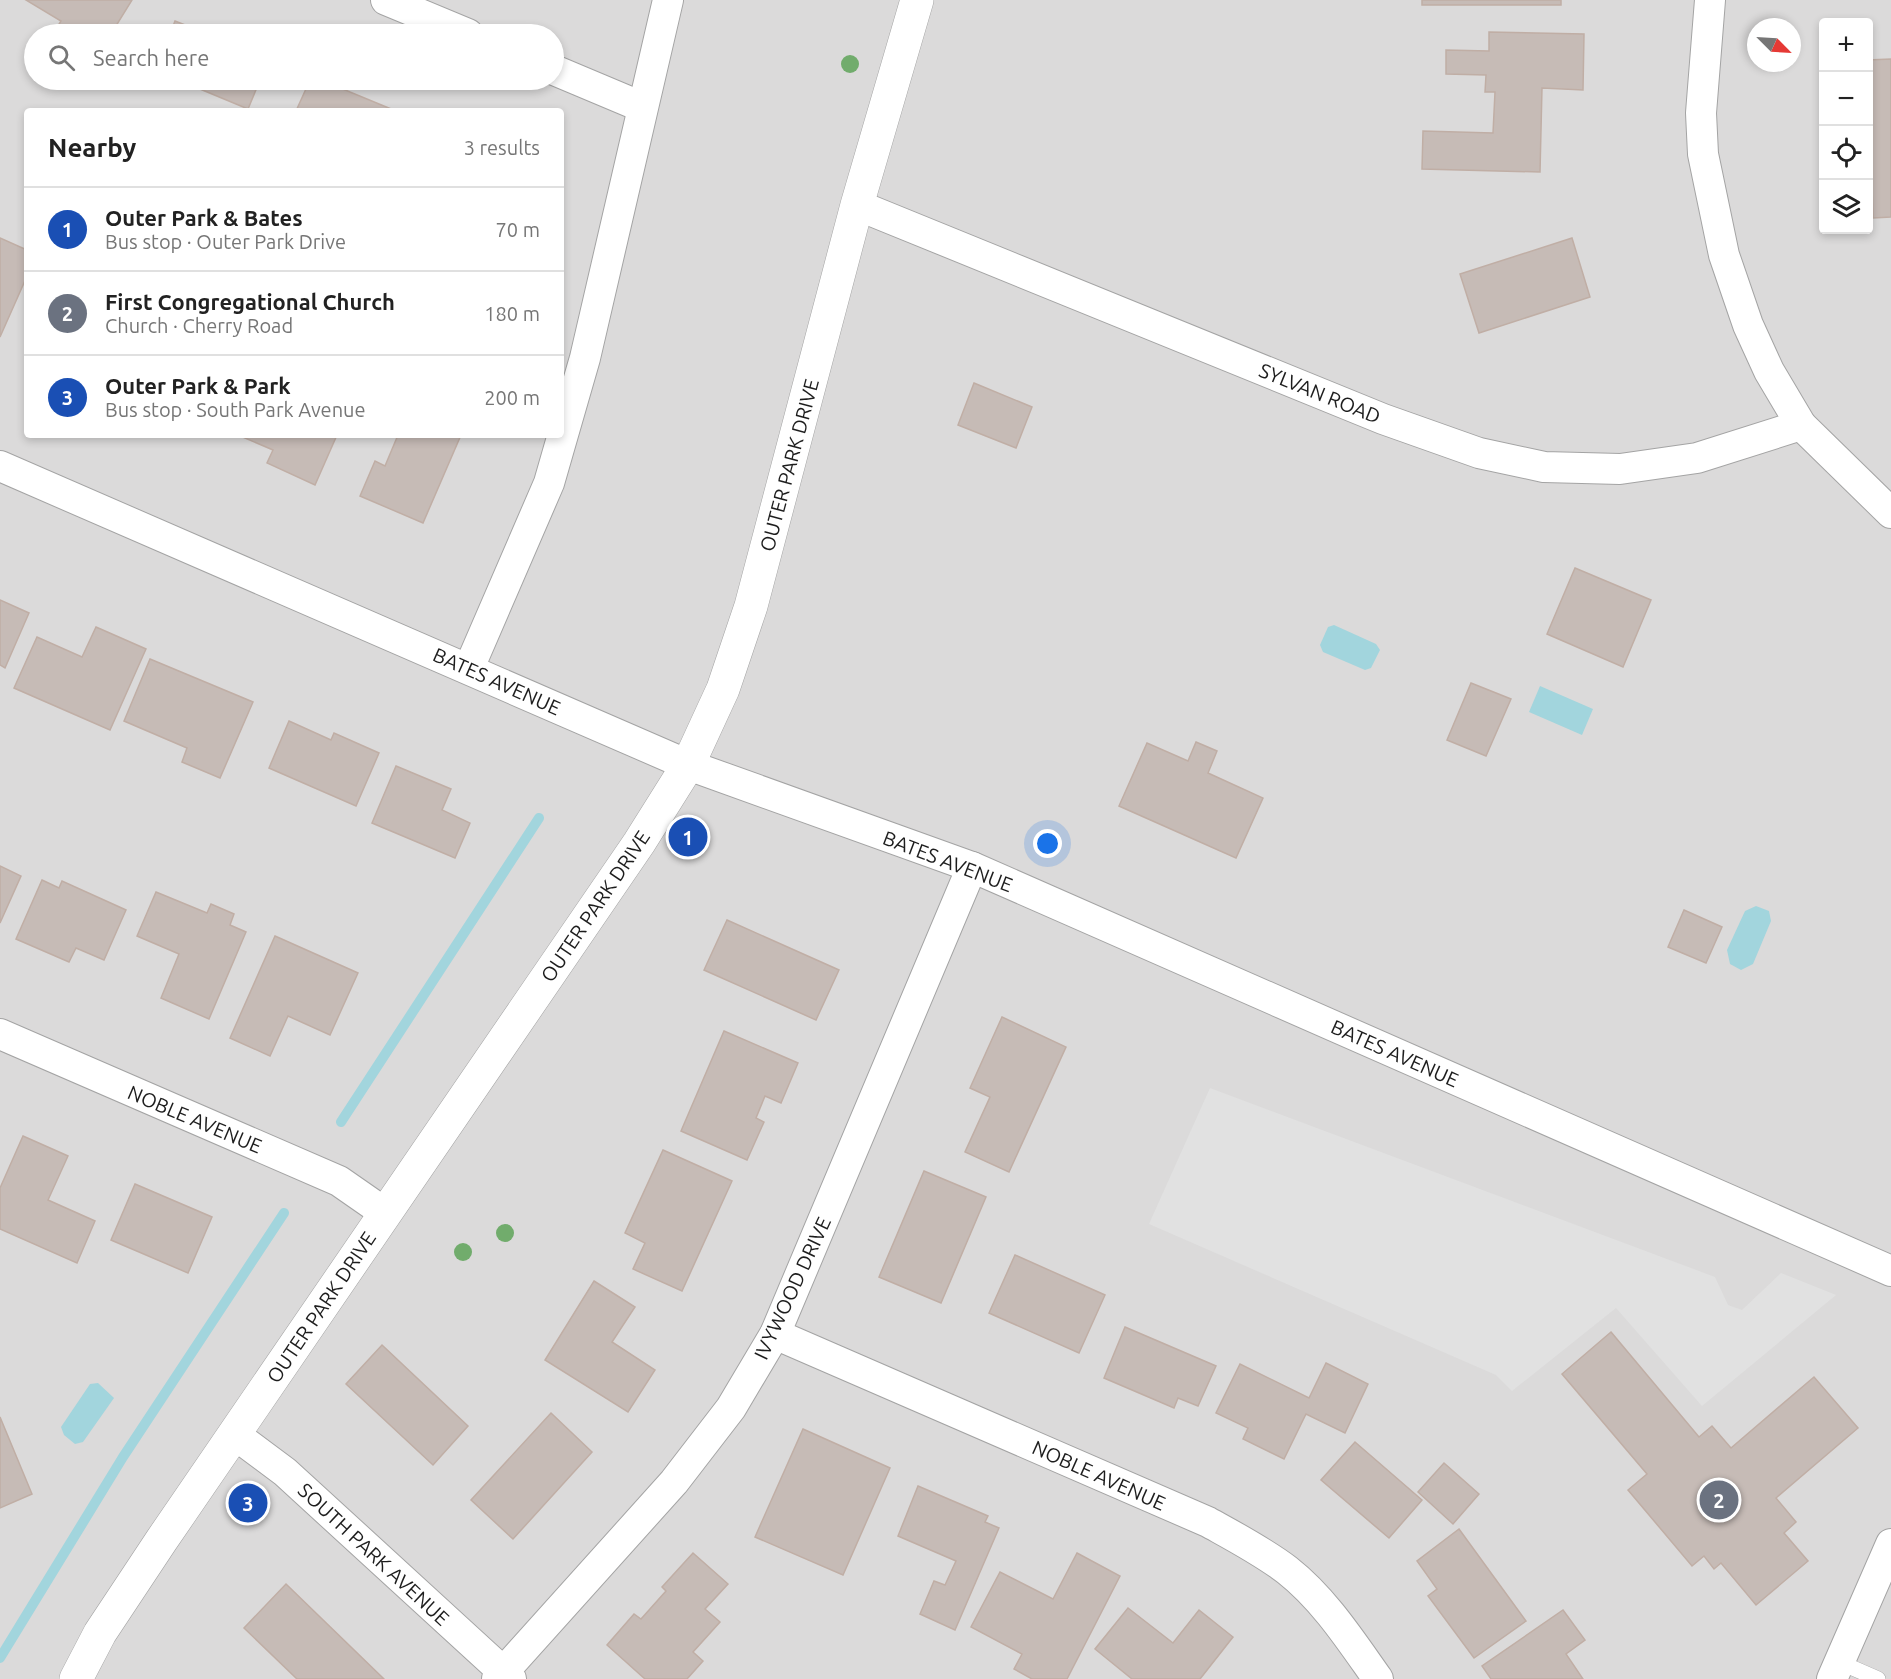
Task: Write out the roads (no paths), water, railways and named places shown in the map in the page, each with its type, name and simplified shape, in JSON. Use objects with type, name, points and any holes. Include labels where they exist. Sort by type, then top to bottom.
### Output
[{"type":"street","points":[[386,0],[444,24]]},
{"type":"street","points":[[564,431],[585,358],[668,0]]},
{"type":"street","name":"OUTER PARK DRIVE","points":[[76,1679],[100,1633],[639,843],[688,765],[723,689],[751,606],[857,205],[917,0]]},
{"type":"street","points":[[1710,0],[1701,113],[1703,154],[1724,255],[1748,325],[1769,371],[1801,425],[1891,513]]},
{"type":"street","points":[[564,74],[642,107]]},
{"type":"street","name":"SYLVAN ROAD","points":[[857,205],[1383,419],[1479,453],[1544,467],[1620,469],[1697,458],[1801,425]]},
{"type":"street","points":[[469,668],[549,483],[562,438]]},
{"type":"street","name":"BATES AVENUE","points":[[0,466],[688,765],[972,867],[1891,1271]]},
{"type":"street","name":"IVYWOOD DRIVE","points":[[504,1677],[674,1482],[731,1408],[776,1334],[972,867]]},
{"type":"street","name":"NOBLE AVENUE","points":[[0,1034],[339,1181],[385,1213]]},
{"type":"street","name":"NOBLE AVENUE","points":[[776,1334],[1208,1522],[1253,1546],[1287,1570],[1314,1597],[1340,1626],[1378,1679]]},
{"type":"street","name":"SOUTH PARK AVENUE","points":[[234,1434],[285,1472],[504,1677]]},
{"type":"street","points":[[1836,1671],[1891,1544]]},
{"type":"lane","points":[[1836,1671],[1878,1679]]},
{"type":"water","points":[[1334,625],[1376,644],[1380,650],[1371,668],[1365,670],[1323,652],[1320,645],[1328,627]]},
{"type":"water","points":[[1540,686],[1593,709],[1582,735],[1529,712]]},
{"type":"water","points":[[1756,906],[1769,911],[1771,921],[1753,964],[1741,970],[1730,964],[1727,950],[1745,911]]},
{"type":"water","points":[[98,1383],[114,1398],[83,1442],[75,1444],[64,1435],[61,1427],[90,1384]]},
{"type":"waterway","points":[[341,1122],[539,818]]},
{"type":"waterway","points":[[0,1658],[123,1457],[284,1213]]},
{"type":"place","name":"Outer Park & Bates","points":[[688,837]]},
{"type":"place","name":"First Congregational Church","points":[[1719,1500]]},
{"type":"place","name":"Outer Park & Park","points":[[248,1503]]}]
